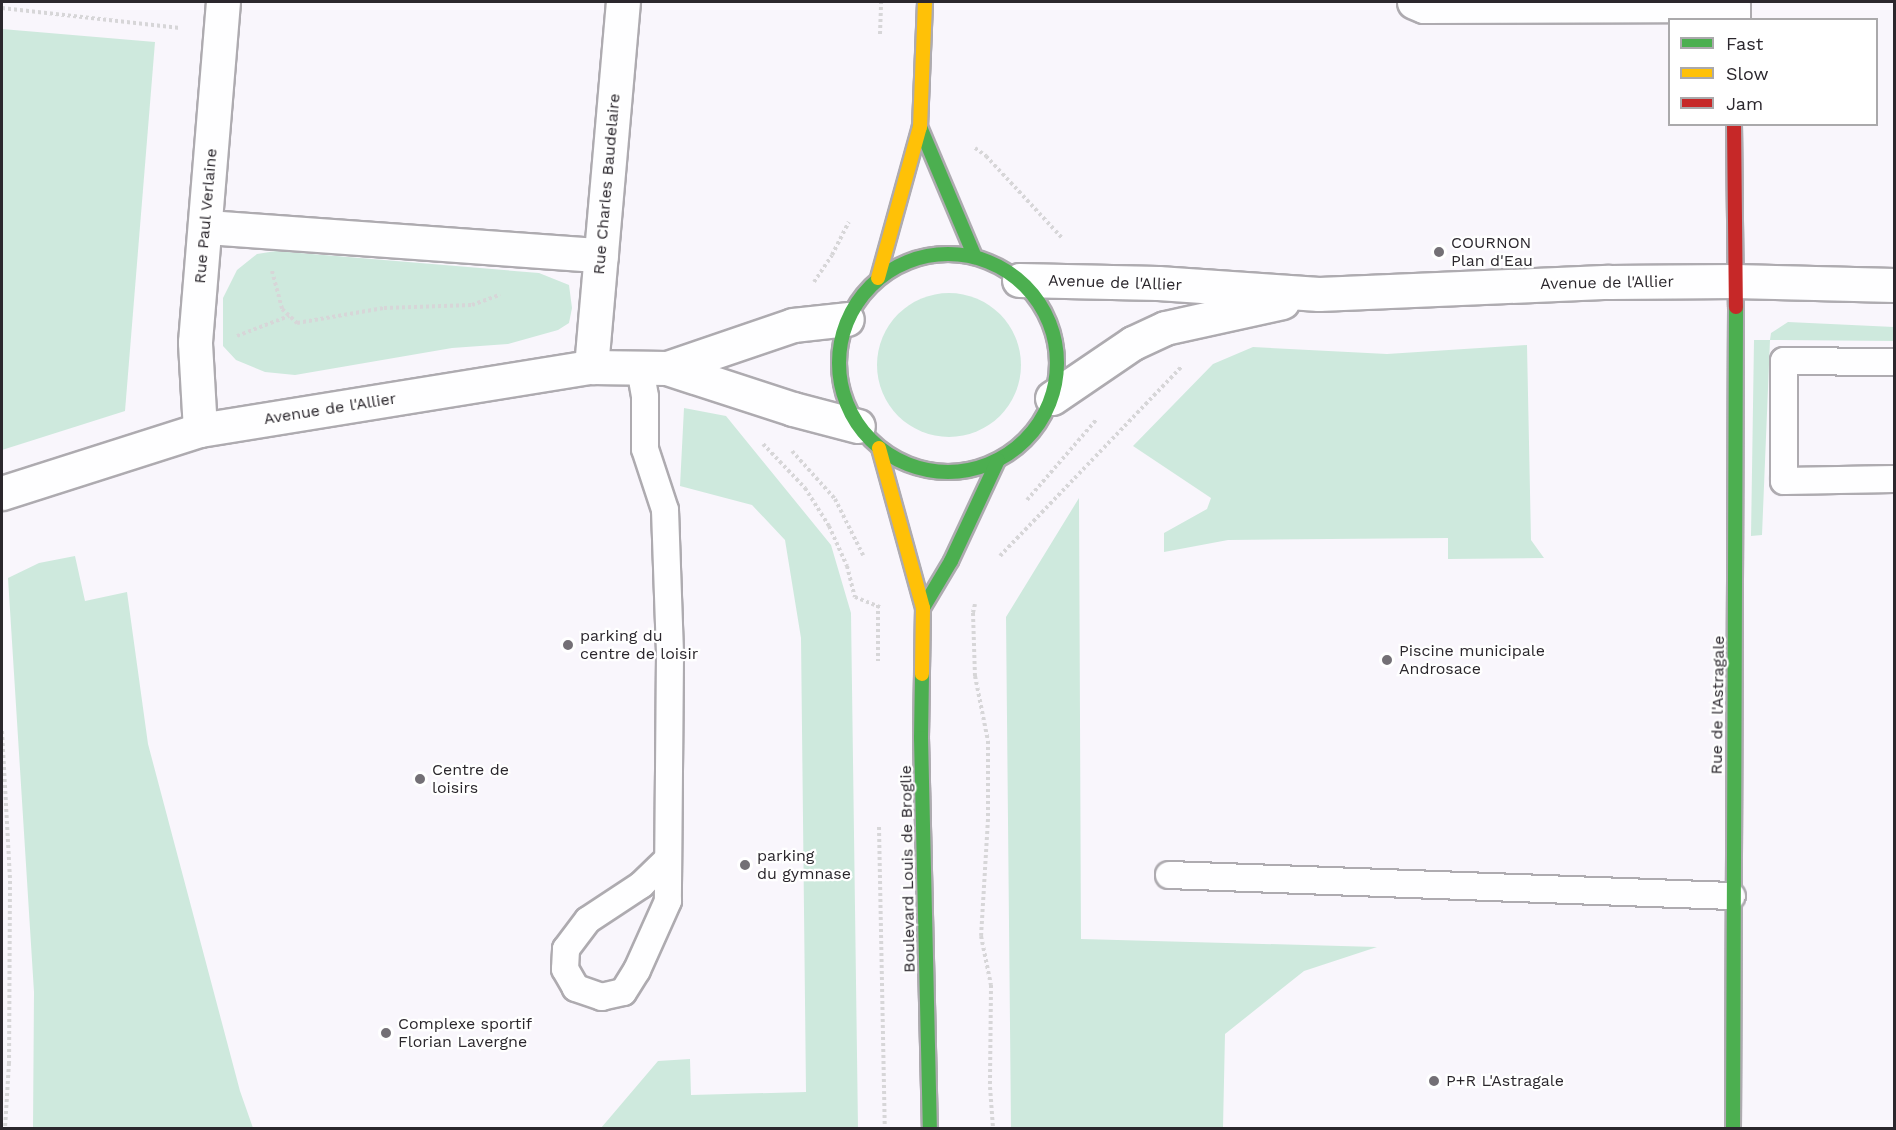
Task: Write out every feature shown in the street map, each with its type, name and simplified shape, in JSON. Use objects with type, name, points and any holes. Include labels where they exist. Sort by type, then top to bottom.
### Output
[{"type":"main road","points":[[878,278],[920,127],[925,2]]},
{"type":"main road","name":"Rue de l'Astragale","points":[[1733,1128],[1732,896],[1737,426],[1734,126]]},
{"type":"main road","points":[[920,127],[975,257]]},
{"type":"main road","points":[[847,319],[861,297],[878,278],[900,265],[924,256],[949,254],[975,257],[999,266],[1019,280],[1037,299],[1050,322],[1056,346],[1057,373],[1052,398],[1031,435],[998,460],[974,469],[948,472],[924,470],[900,461],[868,437]]},
{"type":"main road","name":"Boulevard Louis de Broglie","points":[[847,319],[838,363],[841,385],[847,406],[868,437],[923,608],[921,750],[930,1128]]},
{"type":"main road","name":"Boulevard Louis de Broglie","points":[[923,608],[951,561],[998,460]]},
{"type":"street","name":"Rue Charles Baudelaire","points":[[591,367],[623,2]]},
{"type":"street","points":[[1414,2],[1424,6],[1733,9]]},
{"type":"street","name":"Rue Paul Verlaine","points":[[200,430],[195,342],[222,17]]},
{"type":"street","points":[[206,226],[600,255]]},
{"type":"street","name":"Avenue de l'Allier","points":[[1019,280],[1097,281],[1319,294],[1508,285],[1736,281],[1894,285]]},
{"type":"street","name":"Avenue de l'Allier","points":[[1052,398],[1133,343],[1165,328],[1319,294]]},
{"type":"street","name":"Avenue de l'Allier","points":[[653,368],[793,325],[847,319]]},
{"type":"street","name":"Avenue de l'Allier","points":[[2,492],[200,430],[591,367],[653,368],[793,409],[868,437]]},
{"type":"lane","points":[[1894,362],[1785,361],[1784,481],[1894,479]]},
{"type":"lane","points":[[653,368],[645,397],[645,449],[665,510],[670,667],[668,901],[637,970],[622,992],[602,998],[576,988],[565,969],[566,949],[588,920],[641,885],[668,859]]},
{"type":"lane","points":[[1169,875],[1732,896]]},
{"type":"path","points":[[880,35],[881,2]]},
{"type":"path","points":[[2,8],[222,17]]},
{"type":"path","points":[[920,127],[954,133],[986,156],[1074,251],[1097,281]]},
{"type":"path","points":[[793,325],[802,299],[832,255],[854,212]]},
{"type":"path","points":[[271,268],[282,309],[297,323],[384,308],[472,305],[500,295]]},
{"type":"path","points":[[195,342],[233,338],[289,316]]},
{"type":"path","points":[[995,562],[1182,368],[1165,328]]},
{"type":"path","points":[[791,452],[797,440],[793,409]]},
{"type":"path","points":[[1023,504],[1104,411]]},
{"type":"path","points":[[759,441],[805,488],[829,526],[847,566],[855,597],[878,606],[973,613]]},
{"type":"path","points":[[783,445],[835,499],[866,563]]},
{"type":"path","points":[[875,596],[878,606],[879,664]]},
{"type":"path","points":[[976,603],[973,613],[975,676],[988,741],[988,819],[981,936],[991,985],[990,1076],[993,1128]]},
{"type":"path","points":[[2,731],[10,881],[9,1063],[5,1128]]},
{"type":"path","points":[[879,815],[885,1128]]},
{"type":"green space","points":[[2,29],[155,42],[125,411],[2,450]]},
{"type":"green space","points":[[276,251],[539,273],[569,285],[572,308],[569,323],[558,330],[508,344],[452,348],[295,375],[265,372],[236,360],[223,346],[223,298],[237,270],[257,254]]},
{"type":"green space","points":[[949,293],[977,298],[1000,314],[1016,337],[1021,365],[1016,393],[1000,416],[977,432],[949,437],[921,432],[898,416],[882,393],[877,365],[882,337],[898,314],[921,298]]},
{"type":"green space","points":[[1788,322],[1894,327],[1894,341],[1770,340],[1771,333]]},
{"type":"green space","points":[[1754,340],[1770,340],[1762,535],[1751,536]]},
{"type":"green space","points":[[1527,345],[1531,540],[1544,558],[1448,559],[1448,538],[1228,540],[1164,552],[1164,533],[1207,509],[1211,498],[1133,446],[1213,364],[1253,347],[1387,354]]},
{"type":"green space","points":[[684,408],[726,416],[831,545],[851,613],[858,1128],[601,1128],[658,1061],[690,1059],[691,1095],[806,1092],[801,638],[785,540],[752,505],[680,486]]},
{"type":"green space","points":[[1079,498],[1081,939],[1377,947],[1304,971],[1225,1034],[1223,1128],[1011,1128],[1006,617]]},
{"type":"green space","points":[[75,556],[85,601],[127,592],[148,744],[240,1091],[253,1128],[33,1128],[34,992],[8,578],[39,563]]},
{"type":"traffic: fast","points":[[920,127],[975,257]]},
{"type":"traffic: fast","points":[[959,254],[990,262],[1009,272],[1025,286],[1039,302],[1049,321],[1057,352],[1057,363],[1057,374],[1049,405],[1039,424],[1025,440],[1009,454],[990,464],[959,472],[937,472],[906,464],[887,454],[857,424],[847,405],[841,384],[839,352],[847,321],[857,302],[887,272],[906,262],[927,256],[959,254]]},
{"type":"traffic: fast","points":[[1733,1128],[1736,307]]},
{"type":"traffic: fast","points":[[923,608],[951,561],[998,460]]},
{"type":"traffic: fast","points":[[922,674],[921,738],[930,1128]]},
{"type":"traffic: slow","points":[[878,278],[920,127],[925,2]]},
{"type":"traffic: slow","points":[[879,448],[923,608],[922,674]]},
{"type":"traffic: jam","points":[[1734,126],[1736,307]]},
{"type":"place","name":"COURNON Plan d'Eau","points":[[1439,252]]},
{"type":"place","name":"parking du centre de loisir","points":[[568,645]]},
{"type":"place","name":"Piscine municipale Androsace","points":[[1387,660]]},
{"type":"place","name":"Centre de loisirs","points":[[420,779]]},
{"type":"place","name":"parking du gymnase","points":[[745,865]]},
{"type":"place","name":"Complexe sportif Florian Lavergne","points":[[386,1033]]},
{"type":"place","name":"P+R L'Astragale","points":[[1434,1081]]}]
